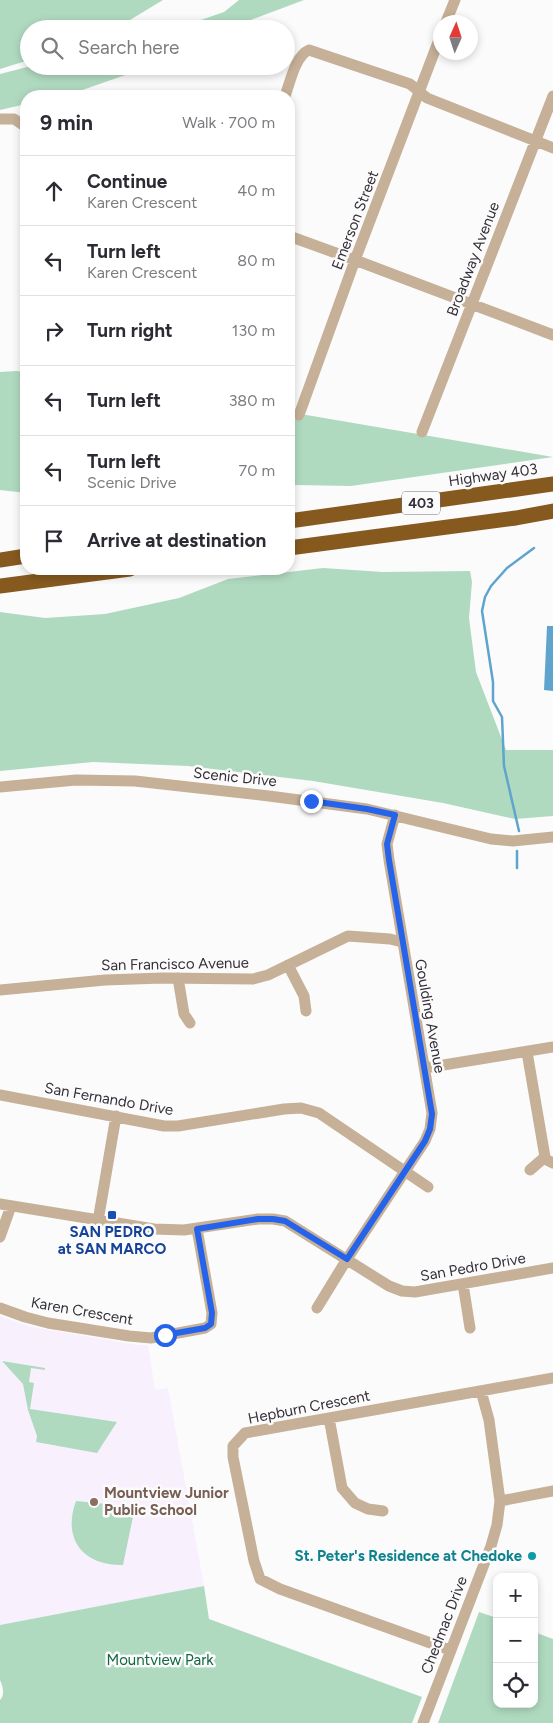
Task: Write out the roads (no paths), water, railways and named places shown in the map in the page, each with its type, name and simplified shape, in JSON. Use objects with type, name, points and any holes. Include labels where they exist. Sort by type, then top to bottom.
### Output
[{"type":"highway","name":"Highway 403","points":[[295,520],[553,484]]},
{"type":"highway","name":"403","points":[[295,547],[516,518],[553,511]]},
{"type":"highway","points":[[0,560],[20,557]]},
{"type":"highway","points":[[0,586],[84,575]]},
{"type":"street","points":[[449,15],[455,0]]},
{"type":"street","points":[[295,69],[303,52],[309,50],[410,84],[428,99],[553,148]]},
{"type":"street","name":"Emerson Street","points":[[299,415],[355,260],[433,55]]},
{"type":"street","points":[[287,90],[293,75]]},
{"type":"street","name":"Broadway Avenue","points":[[422,432],[553,96]]},
{"type":"street","points":[[0,119],[14,119],[20,123]]},
{"type":"street","points":[[295,238],[472,303],[553,335]]},
{"type":"street","name":"Scenic Drive","points":[[0,787],[76,780],[135,781],[367,809],[491,839],[513,841],[553,837]]},
{"type":"street","name":"Goulding Avenue","points":[[317,1308],[425,1141],[430,1129],[432,1114],[387,844],[395,815]]},
{"type":"street","name":"San Francisco Avenue","points":[[0,990],[105,980],[178,978],[253,979],[268,975],[348,936],[390,939],[402,942]]},
{"type":"street","points":[[288,965],[304,996],[306,1012]]},
{"type":"street","points":[[178,978],[184,1014],[190,1023]]},
{"type":"street","points":[[425,1068],[553,1047]]},
{"type":"street","points":[[527,1052],[549,1160],[530,1170]]},
{"type":"street","name":"San Fernando Drive","points":[[0,1095],[164,1126],[178,1126],[284,1108],[301,1108],[319,1113],[428,1187]]},
{"type":"street","points":[[98,1220],[116,1116]]},
{"type":"street","points":[[0,1237],[6,1205]]},
{"type":"street","name":"San Pedro Drive","points":[[6,1205],[154,1229],[197,1229],[258,1219],[285,1221],[389,1286],[402,1291],[415,1292],[553,1268]]},
{"type":"street","name":"Karen Crescent","points":[[0,1308],[48,1323],[128,1336],[151,1338],[205,1328],[211,1324],[212,1313],[197,1229]]},
{"type":"street","points":[[463,1284],[470,1328]]},
{"type":"street","name":"Hepburn Crescent","points":[[450,1650],[280,1589],[260,1579],[254,1561],[233,1457],[233,1446],[245,1433],[553,1378]]},
{"type":"street","name":"Chedmac Drive","points":[[423,1723],[491,1546],[497,1525],[500,1501],[489,1420],[481,1391]]},
{"type":"street","points":[[329,1418],[342,1488],[354,1503],[368,1509],[383,1511]]},
{"type":"street","points":[[500,1501],[553,1491]]},
{"type":"water","points":[[547,626],[553,626],[553,691],[544,690]]},
{"type":"waterway","points":[[519,831],[504,766],[502,717],[493,701],[493,682],[482,611],[485,597],[491,586],[507,568],[534,548]]},
{"type":"waterway","points":[[517,851],[517,868]]},
{"type":"place","name":"SAN PEDRO at SAN MARCO","points":[[112,1215]]},
{"type":"place","name":"Mountview Junior Public School","points":[[94,1502]]},
{"type":"place","name":"St. Peter's Residence at Chedoke","points":[[532,1556]]},
{"type":"park label","name":"Mountview Park","points":[[160,1660]]}]
